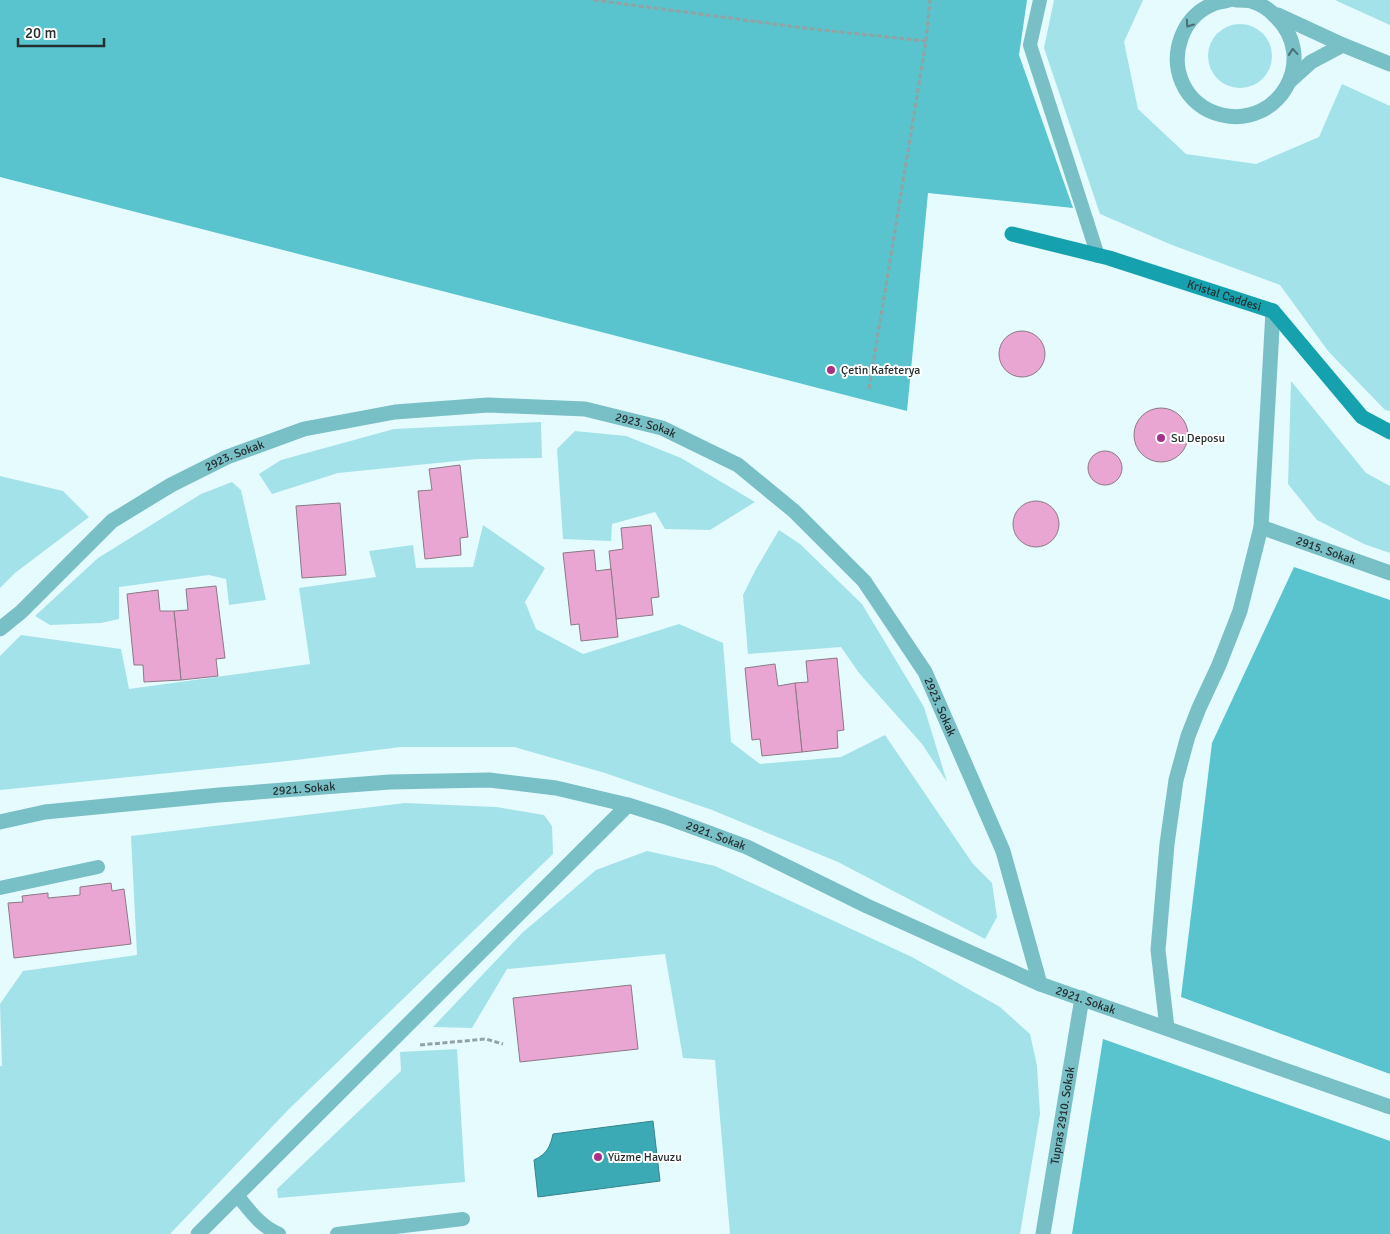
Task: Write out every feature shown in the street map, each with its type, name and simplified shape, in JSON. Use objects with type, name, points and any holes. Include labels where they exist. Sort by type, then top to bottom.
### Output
[{"type":"street","points":[[1229,0],[1211,5],[1194,16],[1182,33],[1177,52],[1178,72],[1185,89],[1197,103],[1213,113],[1231,117],[1249,116],[1266,108],[1280,96],[1290,81],[1311,62],[1343,46]]},
{"type":"street","points":[[1236,0],[1251,1],[1343,46],[1390,64]]},
{"type":"street","points":[[1270,10],[1284,24],[1292,42],[1294,63],[1290,81]]},
{"type":"street","name":"Kristal Caddesi","points":[[1012,234],[1098,256],[1273,310],[1362,417],[1390,432]]},
{"type":"street","points":[[1167,1028],[1158,950],[1167,844],[1176,780],[1188,736],[1240,612],[1261,527],[1273,310]]},
{"type":"street","name":"2923. Sokak","points":[[0,629],[21,612],[112,521],[171,485],[227,457],[304,428],[395,412],[488,405],[585,409],[662,428],[738,465],[794,511],[864,581],[925,672],[1004,851],[1040,984]]},
{"type":"street","name":"2915. Sokak","points":[[1261,527],[1390,573]]},
{"type":"street","name":"2921. Sokak","points":[[0,822],[45,812],[219,795],[390,782],[489,780],[556,788],[628,805],[747,847],[867,906],[1040,984],[1390,1107]]},
{"type":"street","points":[[198,1234],[628,805]]},
{"type":"street","name":"Tupras 2910. Sokak","points":[[1044,1234],[1082,998]]},
{"type":"lane","points":[[1040,0],[1030,45],[1098,256]]},
{"type":"lane","points":[[0,888],[98,867]]},
{"type":"lane","points":[[237,1195],[258,1221],[269,1230],[279,1234]]},
{"type":"lane","points":[[337,1234],[463,1219]]},
{"type":"path","points":[[594,0],[812,29],[926,41]]},
{"type":"path","points":[[869,390],[926,41],[930,0]]},
{"type":"path","points":[[384,1048],[486,1039],[503,1044]]},
{"type":"shaded area","points":[[0,0],[1027,0],[1019,55],[1073,208],[928,193],[907,411],[0,177]]},
{"type":"shaded area","points":[[1054,0],[1143,0],[1124,42],[1138,109],[1186,154],[1256,164],[1319,137],[1342,84],[1390,106],[1390,411],[1385,410],[1328,351],[1280,285],[1172,245],[1100,214],[1044,48]]},
{"type":"shaded area","points":[[1390,0],[1390,25],[1337,1]]},
{"type":"shaded area","points":[[1240,24],[1252,26],[1263,33],[1270,44],[1272,56],[1270,68],[1263,79],[1252,86],[1240,88],[1228,86],[1217,79],[1210,68],[1208,56],[1210,44],[1217,33],[1228,26]]},
{"type":"shaded area","points":[[1291,381],[1366,473],[1390,486],[1390,553],[1364,544],[1317,520],[1288,484]]},
{"type":"shaded area","points":[[541,422],[542,458],[477,459],[338,473],[272,494],[259,474],[281,460],[394,429]]},
{"type":"shaded area","points":[[575,431],[626,436],[681,458],[755,502],[710,530],[665,529],[655,512],[612,524],[611,541],[563,539],[557,449]]},
{"type":"shaded area","points":[[0,476],[63,491],[89,517],[15,573],[0,588]]},
{"type":"shaded area","points":[[232,482],[241,490],[266,600],[229,605],[226,579],[209,575],[119,587],[119,619],[101,623],[50,625],[35,616],[98,558],[201,494]]},
{"type":"shaded area","points":[[483,525],[545,568],[525,602],[536,629],[583,654],[679,624],[723,643],[731,742],[760,764],[841,757],[885,735],[973,864],[992,883],[997,917],[985,939],[838,862],[712,810],[605,773],[514,747],[401,747],[288,761],[0,790],[0,656],[21,635],[121,649],[129,689],[310,664],[299,588],[376,577],[369,551],[413,545],[416,568],[473,567]]},
{"type":"shaded area","points":[[779,530],[800,544],[862,604],[924,707],[947,782],[922,744],[859,673],[841,647],[748,654],[743,595]]},
{"type":"shaded area","points":[[1294,567],[1390,600],[1390,1074],[1181,997],[1212,743]]},
{"type":"shaded area","points":[[405,803],[496,807],[544,815],[552,826],[553,854],[288,1110],[170,1234],[0,1234],[0,1066],[2,1066],[0,1004],[23,971],[137,955],[131,836]]},
{"type":"shaded area","points":[[647,851],[715,866],[912,957],[1000,1007],[1030,1034],[1037,1066],[1040,1114],[1020,1234],[730,1234],[715,1060],[683,1058],[665,954],[507,969],[472,1028],[433,1027],[522,933],[596,870]]},
{"type":"shaded area","points":[[1103,1039],[1390,1141],[1390,1234],[1072,1234]]},
{"type":"shaded area","points":[[457,1049],[465,1182],[278,1198],[277,1189],[401,1071],[400,1052]]},
{"type":"shaded area","name":"Yüzme Havuzu","points":[[653,1121],[660,1181],[538,1197],[534,1160],[547,1150],[553,1134]]},
{"type":"building","points":[[1022,331],[1035,335],[1041,341],[1045,354],[1041,367],[1035,373],[1022,377],[1009,373],[1003,367],[999,354],[1003,341],[1009,335]]},
{"type":"building","name":"Su Deposu","points":[[1156,408],[1166,408],[1176,412],[1184,420],[1188,435],[1184,450],[1176,458],[1166,462],[1156,462],[1146,458],[1138,450],[1134,440],[1134,430],[1138,420],[1146,412]]},
{"type":"building","points":[[1105,451],[1117,456],[1122,468],[1117,480],[1105,485],[1093,480],[1088,468],[1093,456]]},
{"type":"building","points":[[460,465],[468,537],[460,538],[461,555],[425,559],[418,491],[432,490],[429,469]]},
{"type":"building","points":[[1031,501],[1041,501],[1053,507],[1058,515],[1058,533],[1053,541],[1045,546],[1031,547],[1023,544],[1016,537],[1013,529],[1013,519],[1016,511],[1023,504]]},
{"type":"building","points":[[340,503],[346,575],[302,578],[296,506]]},
{"type":"building","points":[[651,525],[659,597],[651,598],[653,615],[616,619],[609,551],[623,549],[621,528]]},
{"type":"building","points":[[594,550],[596,571],[611,569],[618,637],[581,641],[579,624],[571,625],[563,553]]},
{"type":"building","points":[[216,586],[225,658],[216,659],[218,676],[181,680],[174,611],[188,610],[186,589]]},
{"type":"building","points":[[158,590],[160,611],[174,611],[181,680],[144,682],[143,665],[134,665],[127,594]]},
{"type":"building","points":[[837,658],[844,730],[837,731],[838,748],[802,752],[795,683],[808,682],[806,661]]},
{"type":"building","points":[[775,664],[778,686],[795,683],[802,752],[762,756],[760,739],[752,740],[745,668]]},
{"type":"building","points":[[111,883],[112,891],[124,889],[131,944],[14,958],[8,903],[23,902],[22,896],[48,893],[48,898],[80,895],[80,887]]},
{"type":"building","points":[[631,985],[638,1049],[520,1062],[513,998]]},
{"type":"place","name":"Çetin Kafeterya","points":[[831,370]]},
{"type":"place","name":"Su Deposu","points":[[1161,438]]},
{"type":"place","name":"Yüzme Havuzu","points":[[598,1157]]}]
